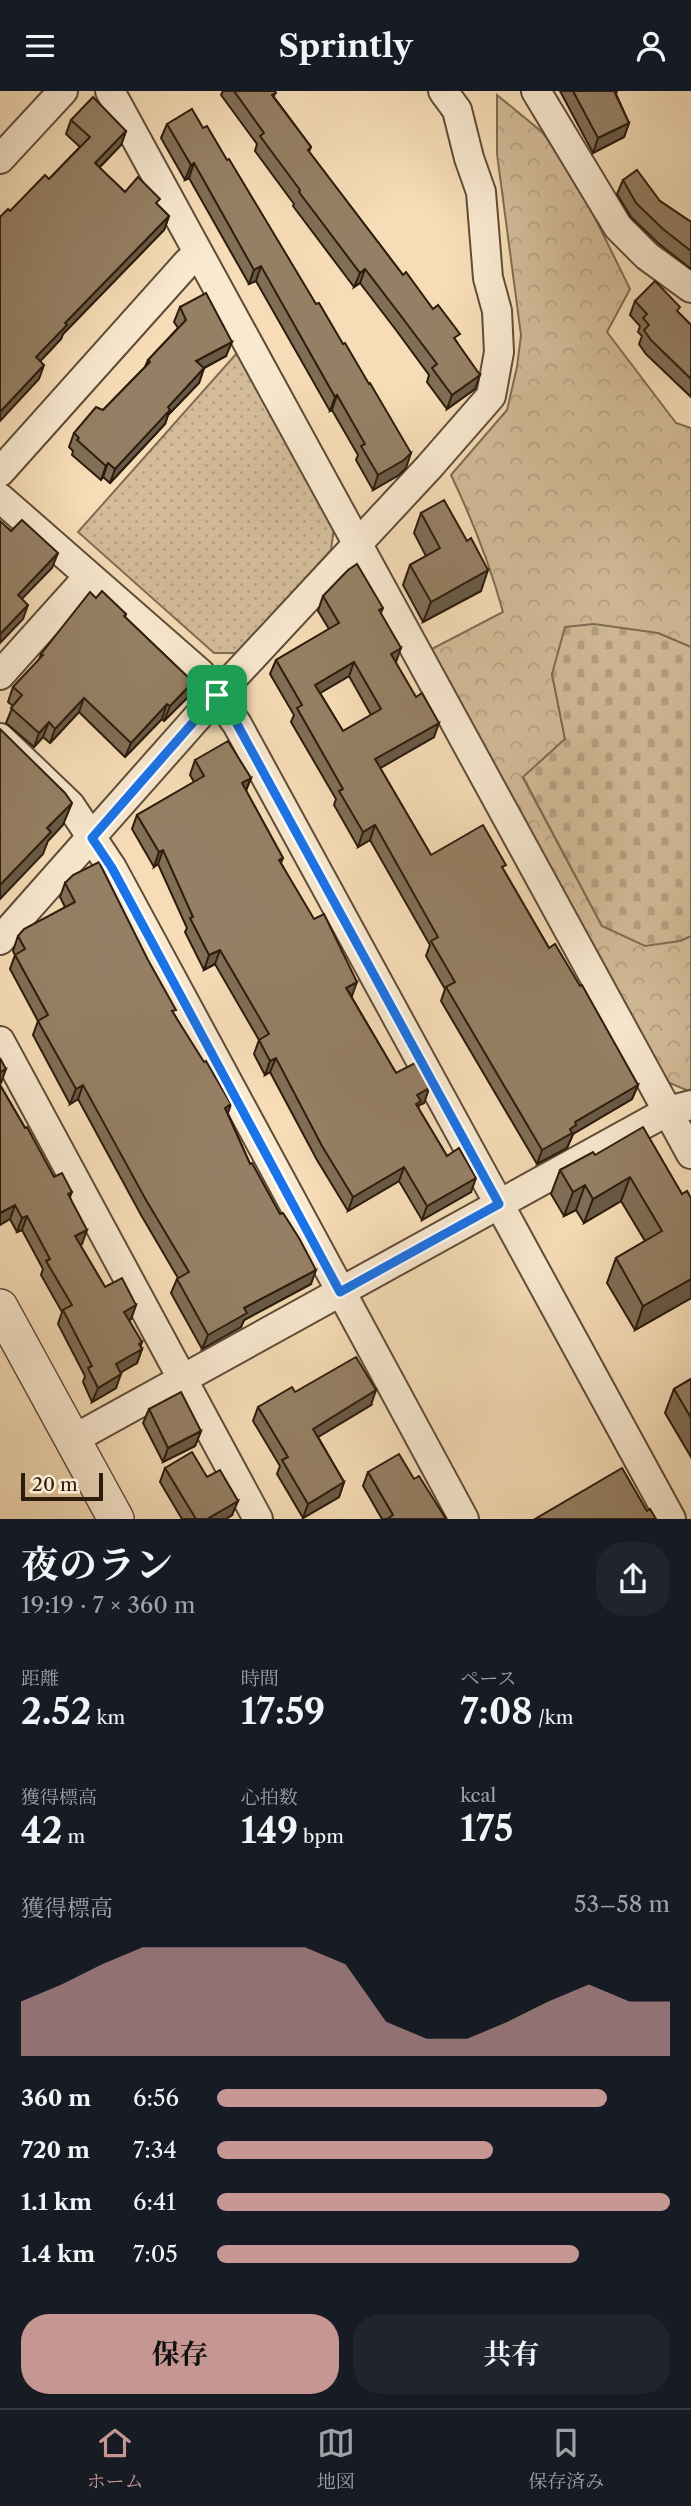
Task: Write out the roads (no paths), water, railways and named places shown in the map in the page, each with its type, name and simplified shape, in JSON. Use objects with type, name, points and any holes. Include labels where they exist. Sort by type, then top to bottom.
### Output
[{"type":"street","points":[[0,159],[63,91]]},
{"type":"street","points":[[110,91],[356,545],[679,1108],[691,1154]]},
{"type":"street","points":[[0,940],[217,695],[491,396],[499,352],[498,324],[488,278],[481,192],[457,110],[443,91]]},
{"type":"street","points":[[536,91],[618,227],[648,256],[691,288]]},
{"type":"street","points":[[0,472],[188,262],[199,256]]},
{"type":"street","points":[[0,498],[200,673],[237,724],[671,1519]]},
{"type":"street","points":[[0,675],[88,577]]},
{"type":"street","points":[[0,738],[70,805],[112,868],[464,1519]]},
{"type":"street","points":[[0,1041],[258,1519]]},
{"type":"street","points":[[72,1440],[499,1204],[679,1108]]},
{"type":"street","points":[[0,1307],[116,1519]]}]
